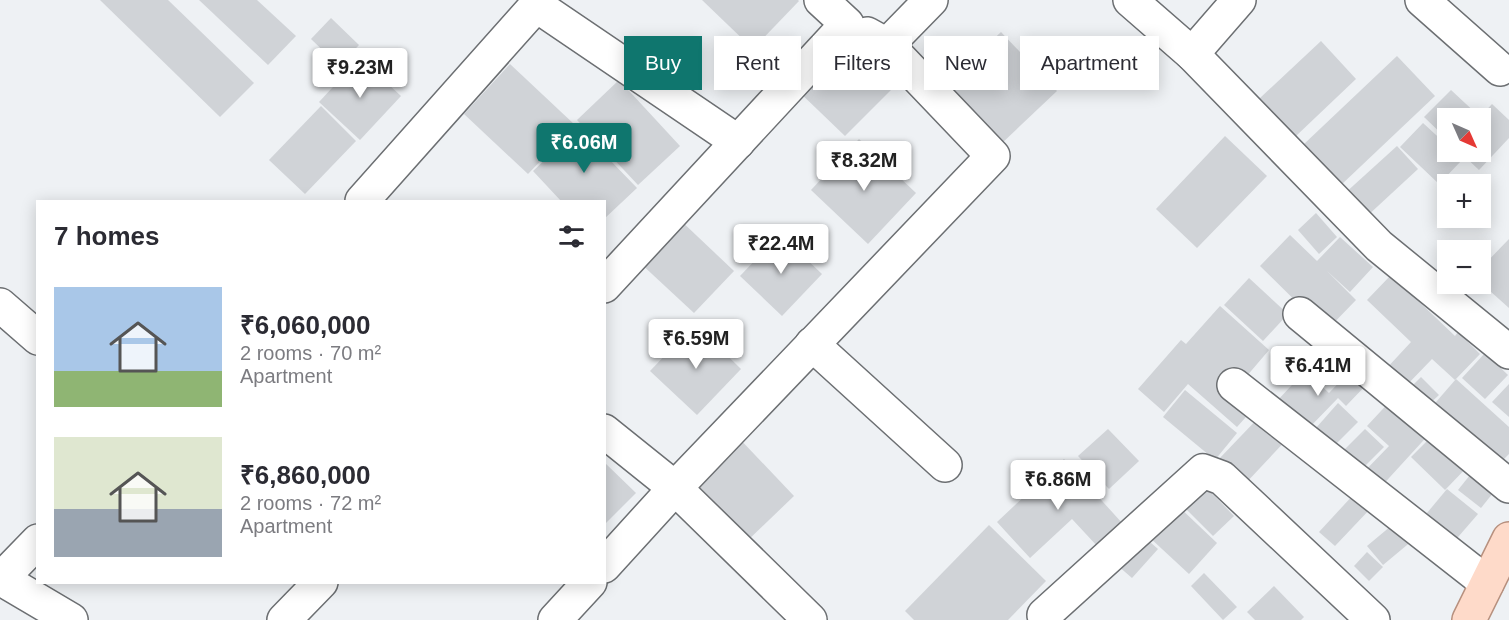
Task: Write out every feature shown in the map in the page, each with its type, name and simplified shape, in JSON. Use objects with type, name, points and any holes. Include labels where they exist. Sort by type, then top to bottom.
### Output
[{"type":"main road","points":[[1469,620],[1509,538]]},
{"type":"street","points":[[822,0],[847,24],[870,36]]},
{"type":"street","points":[[896,36],[931,0]]},
{"type":"street","points":[[1130,0],[1192,54],[1379,246],[1509,351]]},
{"type":"street","points":[[1192,54],[1239,0]]},
{"type":"street","points":[[1422,0],[1500,69]]},
{"type":"street","points":[[363,200],[531,4],[738,142]]},
{"type":"street","points":[[606,284],[847,24]]},
{"type":"street","points":[[606,564],[675,488],[993,156],[912,71]]},
{"type":"street","points":[[0,305],[36,336]]},
{"type":"street","points":[[1300,314],[1509,486]]},
{"type":"street","points":[[812,344],[945,465]]},
{"type":"street","points":[[1234,386],[1487,583]]},
{"type":"street","points":[[606,433],[675,488],[810,620]]},
{"type":"street","points":[[1042,618],[1203,471],[1222,477],[1373,620]]},
{"type":"street","points":[[36,543],[1,579],[71,620]]},
{"type":"street","points":[[284,620],[319,584]]},
{"type":"street","points":[[555,620],[588,584]]},
{"type":"building","points":[[100,0],[168,0],[254,83],[220,117]]},
{"type":"building","points":[[199,0],[257,0],[296,36],[268,65]]},
{"type":"building","points":[[702,0],[799,1],[765,36],[739,36]]},
{"type":"building","points":[[331,18],[359,45],[339,66],[311,39]]},
{"type":"building","points":[[1008,39],[1020,52],[1020,90],[1057,91],[1000,145],[950,90],[1008,90]]},
{"type":"building","points":[[1321,41],[1356,79],[1296,136],[1260,98]]},
{"type":"building","points":[[1397,56],[1435,96],[1341,185],[1303,145]]},
{"type":"building","points":[[360,58],[401,96],[360,140],[319,102]]},
{"type":"building","points":[[510,64],[575,125],[528,174],[464,114]]},
{"type":"building","points":[[813,68],[813,90],[891,90],[845,136],[797,90],[801,90],[801,80]]},
{"type":"building","points":[[619,80],[624,85],[624,90],[628,90],[680,146],[638,185],[577,120]]},
{"type":"building","points":[[1451,90],[1470,108],[1437,108],[1437,129],[1424,117]]},
{"type":"building","points":[[1492,104],[1509,120],[1509,138],[1491,157],[1491,108],[1488,108]]},
{"type":"building","points":[[321,106],[356,141],[305,194],[269,160]]},
{"type":"building","points":[[1423,123],[1437,136],[1437,162],[1460,162],[1449,174],[1437,174],[1437,182],[1400,147]]},
{"type":"building","points":[[579,128],[637,188],[606,217],[606,200],[560,200],[533,171]]},
{"type":"building","points":[[1225,136],[1267,176],[1197,248],[1156,209]]},
{"type":"building","points":[[859,139],[916,193],[868,244],[811,190]]},
{"type":"building","points":[[1397,146],[1418,169],[1365,218],[1343,195]]},
{"type":"building","points":[[1471,162],[1486,162],[1479,170]]},
{"type":"building","points":[[1316,213],[1337,237],[1319,254],[1298,230]]},
{"type":"building","points":[[678,218],[734,271],[694,313],[638,261]]},
{"type":"building","points":[[780,234],[822,274],[782,316],[740,276]]},
{"type":"building","points":[[1290,235],[1317,261],[1340,237],[1373,267],[1350,292],[1327,271],[1356,300],[1326,331],[1260,266]]},
{"type":"building","points":[[1509,239],[1509,308],[1491,292],[1491,258]]},
{"type":"building","points":[[1391,275],[1455,336],[1458,332],[1480,354],[1455,380],[1432,359],[1404,388],[1385,370],[1411,342],[1367,300]]},
{"type":"building","points":[[1249,278],[1288,314],[1263,341],[1224,305]]},
{"type":"building","points":[[1220,306],[1269,350],[1240,384],[1253,409],[1237,427],[1188,384],[1164,412],[1138,389],[1181,340],[1186,344]]},
{"type":"building","points":[[695,324],[741,369],[697,415],[650,371]]},
{"type":"building","points":[[1331,348],[1346,361],[1326,384],[1311,371]]},
{"type":"building","points":[[1485,353],[1508,375],[1485,399],[1462,378]]},
{"type":"building","points":[[1351,370],[1367,384],[1346,406],[1338,398],[1308,429],[1277,401],[1305,371],[1329,393]]},
{"type":"building","points":[[1421,377],[1439,395],[1425,408],[1408,390]]},
{"type":"building","points":[[1456,379],[1509,427],[1509,454],[1495,468],[1430,409]]},
{"type":"building","points":[[1509,384],[1509,417],[1492,402]]},
{"type":"building","points":[[1185,390],[1237,433],[1215,460],[1163,417]]},
{"type":"building","points":[[1394,397],[1432,431],[1379,489],[1362,474],[1389,446],[1367,426]]},
{"type":"building","points":[[1338,403],[1358,422],[1334,446],[1316,428]]},
{"type":"building","points":[[1263,413],[1289,437],[1244,485],[1218,460]]},
{"type":"building","points":[[1108,429],[1139,461],[1109,489],[1078,456]]},
{"type":"building","points":[[1365,429],[1384,447],[1357,474],[1338,456]]},
{"type":"building","points":[[1439,429],[1472,462],[1445,490],[1411,457]]},
{"type":"building","points":[[737,436],[794,496],[744,544],[686,484]]},
{"type":"building","points":[[1064,459],[1123,524],[1098,547],[1072,519],[1030,558],[997,522]]},
{"type":"building","points":[[606,464],[636,493],[606,523]]},
{"type":"building","points":[[1474,470],[1497,488],[1481,508],[1458,490]]},
{"type":"building","points":[[1200,481],[1234,516],[1213,536],[1179,502]]},
{"type":"building","points":[[1447,489],[1478,514],[1452,544],[1422,519]]},
{"type":"building","points":[[1355,493],[1371,508],[1335,546],[1319,532]]},
{"type":"building","points":[[1177,505],[1217,543],[1189,574],[1148,536]]},
{"type":"building","points":[[1397,521],[1413,540],[1383,565],[1367,546]]},
{"type":"building","points":[[989,525],[1046,581],[1008,620],[914,620],[905,611]]},
{"type":"building","points":[[1143,536],[1158,549],[1132,578],[1117,565]]},
{"type":"building","points":[[1367,552],[1383,567],[1369,581],[1354,566]]},
{"type":"building","points":[[1204,573],[1237,607],[1223,620],[1191,586]]},
{"type":"building","points":[[1274,586],[1304,617],[1301,620],[1255,620],[1247,612]]}]
